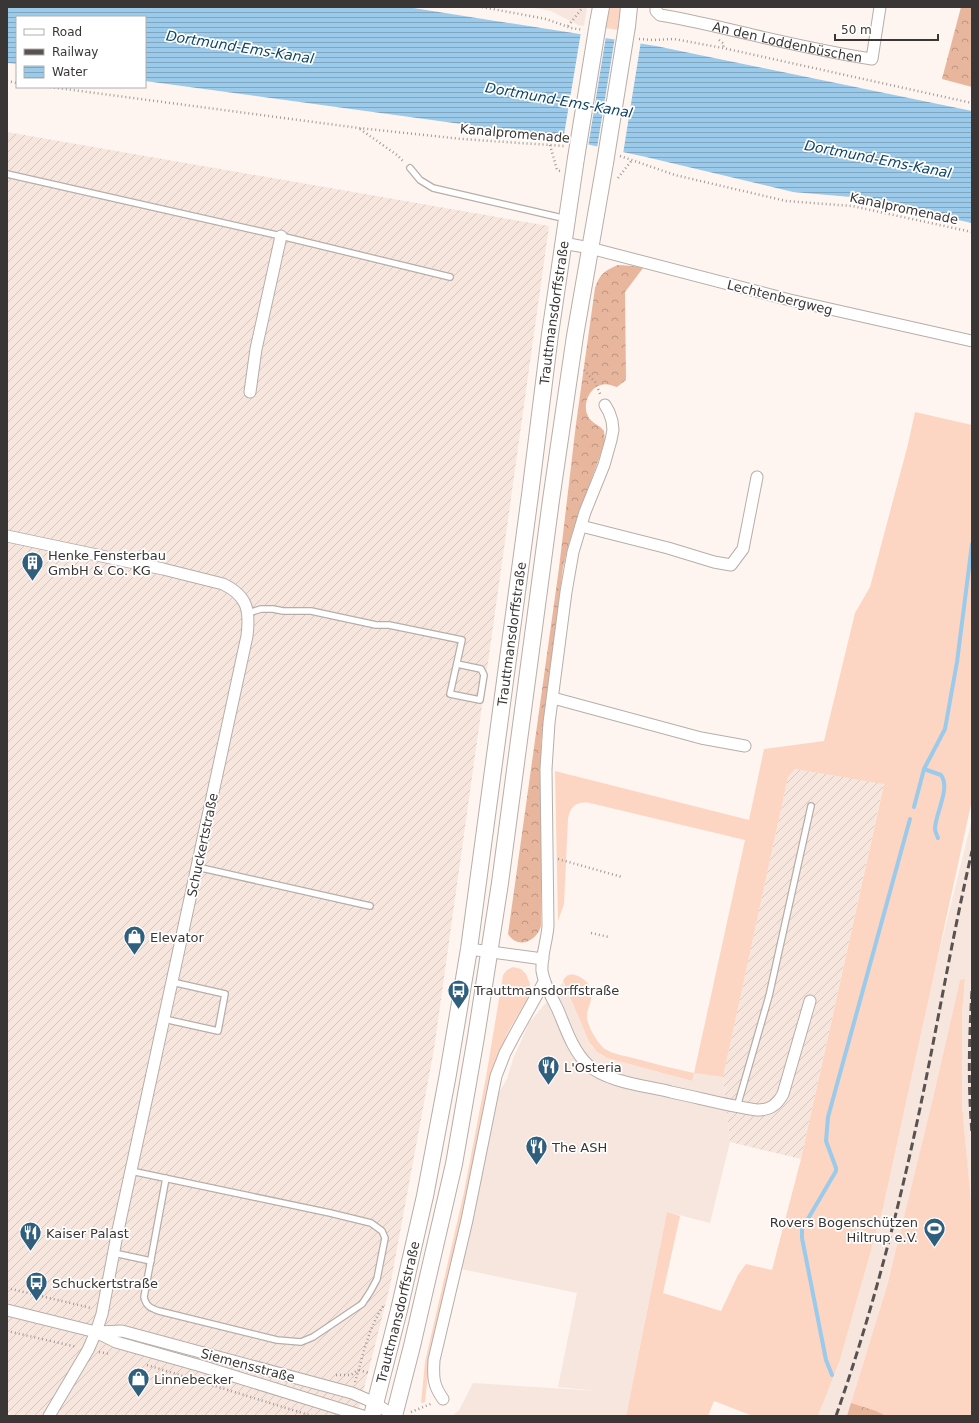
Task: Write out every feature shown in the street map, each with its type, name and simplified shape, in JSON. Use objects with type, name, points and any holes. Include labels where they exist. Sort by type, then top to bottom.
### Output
[{"type":"main road","points":[[590,248],[612,159],[629,7]]},
{"type":"main road","points":[[563,243],[600,15]]},
{"type":"main road","name":"Trauttmansdorffstraße","points":[[374,1409],[399,1310],[425,1196],[448,1074],[469,949],[563,243]]},
{"type":"main road","name":"Trauttmansdorffstraße","points":[[394,1416],[414,1339],[454,1164],[490,952],[575,336],[590,248]]},
{"type":"street","name":"An den Loddenbüschen","points":[[656,7],[656,11],[660,15],[707,23],[750,35],[820,50],[872,59],[880,7]]},
{"type":"street","points":[[250,392],[256,349],[281,236]]},
{"type":"street","name":"Trauttmansdorffstraße","points":[[563,243],[590,248]]},
{"type":"street","name":"Lechtenbergweg","points":[[590,248],[790,300],[972,341]]},
{"type":"street","points":[[605,405],[612,421],[613,430],[604,465],[581,526],[570,566],[549,723],[546,764],[548,926],[542,969],[544,982],[552,995],[571,1041],[581,1058],[593,1069],[609,1077],[737,1107],[762,1110],[772,1107],[780,1099],[786,1087],[810,1001]]},
{"type":"street","points":[[581,526],[668,548],[714,562],[731,565],[743,549],[757,477]]},
{"type":"street","name":"Schuckertstraße","points":[[7,536],[164,569],[223,584],[240,594],[248,613],[247,636],[131,1171],[102,1314],[88,1350],[49,1416]]},
{"type":"street","points":[[553,698],[701,738],[745,746]]},
{"type":"street","points":[[469,949],[543,959]]},
{"type":"street","points":[[443,1399],[434,1382],[434,1360],[467,1220],[493,1088],[506,1053],[544,982]]},
{"type":"street","name":"Siemensstraße","points":[[7,1310],[96,1332],[116,1342],[201,1366],[363,1416]]},
{"type":"street","name":"Siemensstraße","points":[[96,1332],[122,1331],[345,1391],[374,1409],[394,1416]]},
{"type":"lane","points":[[410,168],[420,180],[433,188],[558,217]]},
{"type":"lane","points":[[7,174],[281,236],[450,277]]},
{"type":"lane","points":[[248,613],[261,609],[311,611],[376,626],[389,625],[462,640],[450,694],[480,700],[484,676],[481,669],[457,664]]},
{"type":"lane","points":[[737,1107],[769,996],[811,806]]},
{"type":"lane","points":[[197,867],[370,906]]},
{"type":"lane","points":[[164,1019],[218,1031],[225,994],[172,982]]},
{"type":"lane","points":[[131,1171],[166,1178],[330,1213],[371,1223],[382,1231],[385,1238],[377,1279],[362,1304],[313,1337],[301,1342],[277,1340],[150,1308],[146,1304],[144,1297],[166,1178]]},
{"type":"lane","points":[[114,1253],[151,1261]]},
{"type":"path","points":[[482,7],[534,16]]},
{"type":"path","points":[[568,26],[583,7]]},
{"type":"path","points":[[706,45],[972,103]]},
{"type":"path","name":"Kanalpromenade","points":[[58,88],[359,128],[462,139],[565,146]]},
{"type":"path","points":[[359,128],[397,155],[410,168]]},
{"type":"path","points":[[550,144],[557,170]]},
{"type":"path","name":"Kanalpromenade","points":[[612,159],[632,160],[675,175],[786,201],[852,206],[972,232]]},
{"type":"path","points":[[614,183],[632,160]]},
{"type":"path","points":[[581,367],[595,382]]},
{"type":"path","points":[[548,856],[622,877]]},
{"type":"path","points":[[591,933],[609,938]]},
{"type":"path","points":[[7,1288],[89,1307],[102,1314]]},
{"type":"path","points":[[7,1331],[110,1354]]},
{"type":"path","points":[[141,1363],[312,1416]]},
{"type":"path","points":[[411,1412],[443,1399]]},
{"type":"shaded area","points":[[529,7],[587,7],[584,26],[578,25],[551,11]]},
{"type":"shaded area","points":[[607,7],[622,7],[619,30],[605,28]]},
{"type":"shaded area","points":[[7,132],[549,226],[434,1049],[390,1286],[357,1416],[7,1416]]},
{"type":"shaded area","points":[[915,412],[972,425],[972,800],[883,1208],[840,1360],[818,1416],[753,1416],[714,1401],[708,1416],[626,1416],[667,1212],[680,1216],[663,1293],[721,1311],[738,1275],[746,1264],[772,1270],[801,1159],[884,784],[795,769],[788,777],[723,1077],[694,1073],[745,840],[590,803],[575,805],[570,811],[568,819],[564,904],[558,921],[555,771],[749,820],[764,749],[824,741],[855,613],[870,587]]},
{"type":"shaded area","points":[[794,769],[884,783],[801,1159],[730,1142],[723,1077],[788,777]]},
{"type":"shaded area","points":[[972,819],[972,1213],[962,1104],[962,1013],[965,980],[960,980],[887,1286],[847,1416],[818,1416],[840,1360],[883,1208],[935,969]]},
{"type":"shaded area","points":[[513,967],[521,969],[526,974],[530,984],[529,996],[508,1032],[493,1068],[460,1223],[430,1353],[425,1402],[421,1403],[425,1362],[464,1192],[486,1077],[503,975],[507,970]]},
{"type":"shaded area","points":[[572,974],[576,975],[584,979],[589,985],[592,997],[587,1018],[591,1030],[602,1047],[613,1053],[694,1073],[692,1081],[607,1058],[597,1052],[589,1042],[563,981],[565,977]]},
{"type":"shaded area","name":"Rovers Bogenschützen Hiltrup e.V.","points":[[965,979],[962,1013],[962,1104],[972,1213],[972,1416],[847,1416],[887,1286],[960,980]]},
{"type":"shaded area","points":[[563,982],[589,1042],[601,1055],[607,1058],[692,1081],[694,1073],[723,1077],[730,1142],[710,1223],[667,1212],[626,1416],[452,1416],[459,1410],[473,1383],[598,1391],[558,1387],[577,1293],[461,1269],[498,1094],[507,1079],[513,1059],[529,1023]]},
{"type":"green space","points":[[961,7],[972,7],[972,87],[942,79]]},
{"type":"green space","points":[[618,265],[643,268],[625,292],[626,380],[617,387],[605,384],[597,387],[590,393],[586,402],[586,412],[591,420],[604,431],[605,441],[571,536],[563,568],[541,744],[541,926],[536,936],[527,942],[517,942],[508,934],[559,568],[576,424],[595,288],[598,280],[603,274],[609,269]]},
{"type":"green space","points":[[851,1403],[876,1411],[886,1416],[847,1416]]},
{"type":"water","name":"Dortmund-Ems-Kanal","points":[[7,7],[407,7],[656,46],[972,111],[972,223],[851,197],[793,192],[646,157],[549,136],[525,135],[461,124],[146,81],[146,16],[16,16],[16,64],[7,63]]},
{"type":"pier","points":[[581,32],[606,36],[588,147],[563,141]]},
{"type":"pier","points":[[615,37],[641,41],[623,154],[597,148]]},
{"type":"waterway","points":[[914,807],[924,769],[945,729],[957,662],[972,544]]},
{"type":"waterway","points":[[924,769],[941,775],[944,780],[943,794],[935,829],[938,838]]},
{"type":"waterway","points":[[832,1375],[826,1360],[802,1238],[802,1229],[836,1171],[826,1141],[828,1117],[910,819]]},
{"type":"railway","points":[[836,1416],[870,1309],[908,1163],[972,851]]},
{"type":"railway","points":[[972,991],[969,1062],[972,1133]]},
{"type":"place","name":"Henke Fensterbau GmbH & Co. KG","points":[[33,582]]},
{"type":"place","name":"Elevator","points":[[134,956]]},
{"type":"place","name":"Trauttmansdorffstraße","points":[[458,1010]]},
{"type":"place","name":"L'Osteria","points":[[549,1086]]},
{"type":"place","name":"The ASH","points":[[536,1166]]},
{"type":"place","name":"Rovers Bogenschützen Hiltrup e.V.","points":[[934,1248]]},
{"type":"place","name":"Kaiser Palast","points":[[30,1252]]},
{"type":"place","name":"Schuckertstraße","points":[[36,1302]]},
{"type":"place","name":"Linnebecker","points":[[138,1398]]}]
